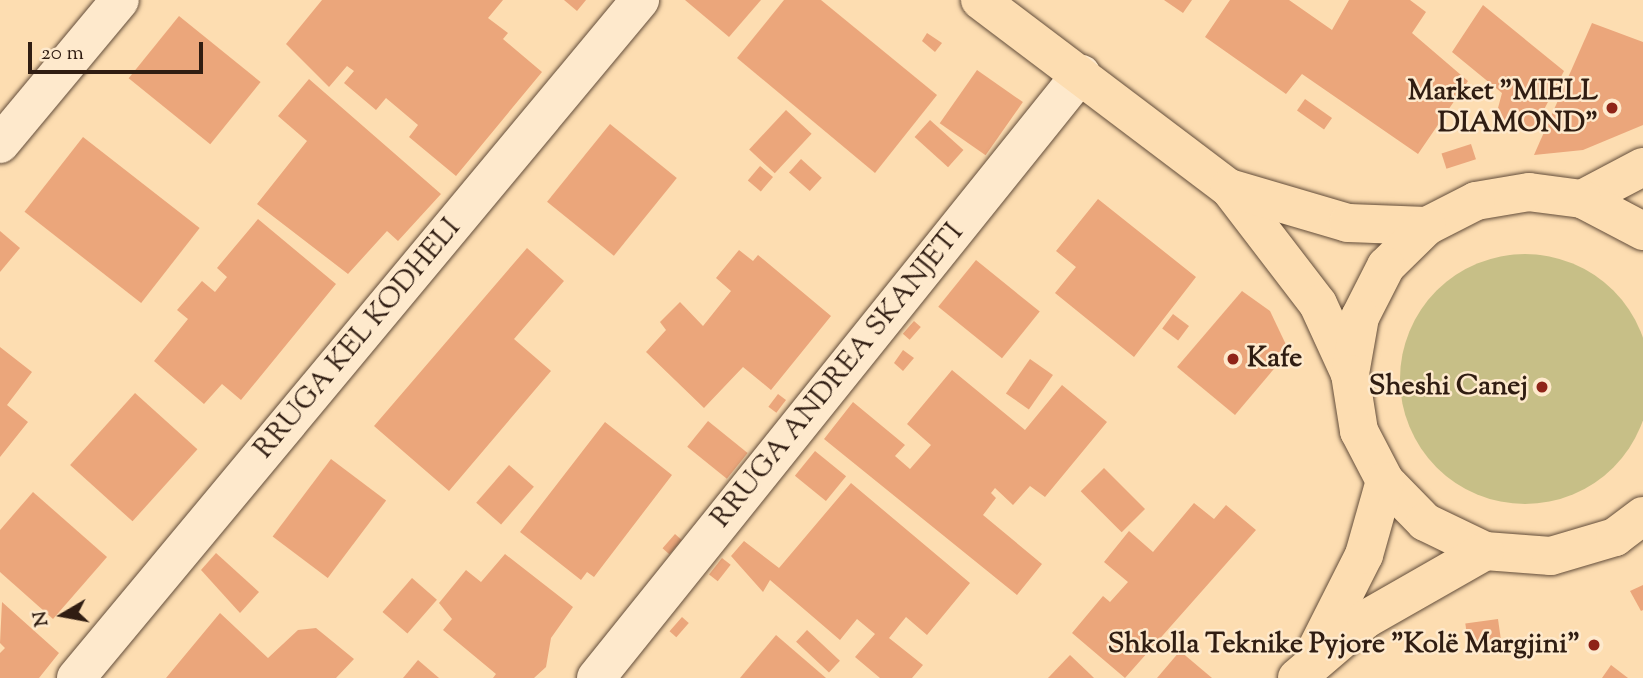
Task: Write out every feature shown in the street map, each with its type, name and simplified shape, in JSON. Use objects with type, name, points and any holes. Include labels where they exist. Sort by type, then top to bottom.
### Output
[{"type":"main road","points":[[980,0],[1229,188],[1318,304],[1350,374],[1359,431],[1385,481],[1425,522],[1485,551],[1552,556],[1615,537],[1643,516]]},
{"type":"main road","points":[[1582,199],[1643,167]]},
{"type":"main road","points":[[1229,188],[1348,223],[1427,226]]},
{"type":"main road","points":[[1350,374],[1360,317],[1386,266],[1427,226],[1476,201],[1529,192],[1582,199],[1643,231]]},
{"type":"main road","points":[[1299,676],[1346,600],[1385,481]]},
{"type":"main road","points":[[1299,676],[1366,619],[1485,551]]},
{"type":"street","points":[[0,144],[120,0]]},
{"type":"street","name":"RRUGA KEL KODHELI","points":[[76,678],[640,0]]},
{"type":"street","name":"RRUGA ANDREA SKANJETI","points":[[596,678],[1081,74]]},
{"type":"shaded area","points":[[1513,254],[1537,254],[1584,268],[1614,290],[1641,331],[1648,355],[1648,403],[1641,427],[1614,468],[1573,495],[1537,504],[1513,504],[1466,490],[1445,476],[1428,459],[1414,438],[1405,415],[1400,391],[1400,367],[1414,320],[1428,299],[1445,282],[1466,268],[1489,259]]},
{"type":"building","points":[[322,0],[503,0],[488,18],[508,33],[503,39],[542,72],[456,176],[409,137],[418,125],[386,98],[376,110],[344,83],[354,71],[347,66],[329,87],[286,44]]},
{"type":"building","points":[[564,0],[586,0],[577,11]]},
{"type":"building","points":[[685,0],[761,0],[729,37]]},
{"type":"building","points":[[784,0],[821,0],[937,95],[875,173],[737,58]]},
{"type":"building","points":[[1164,0],[1192,0],[1183,13]]},
{"type":"building","points":[[1230,0],[1289,0],[1332,30],[1349,0],[1410,0],[1426,12],[1412,33],[1468,81],[1418,154],[1302,74],[1286,94],[1205,37]]},
{"type":"building","points":[[1483,5],[1564,71],[1535,127],[1519,131],[1505,123],[1498,108],[1502,93],[1452,52]]},
{"type":"building","points":[[179,16],[261,82],[210,144],[129,78]]},
{"type":"building","points":[[1592,23],[1643,42],[1643,125],[1583,150],[1534,155]]},
{"type":"building","points":[[927,33],[942,43],[935,52],[922,41]]},
{"type":"building","points":[[977,70],[1023,102],[986,155],[940,123]]},
{"type":"building","points":[[309,79],[441,194],[398,241],[387,231],[348,274],[257,204],[307,141],[278,116]]},
{"type":"building","points":[[1305,99],[1332,118],[1324,129],[1297,110]]},
{"type":"building","points":[[786,110],[812,134],[775,173],[749,149]]},
{"type":"building","points":[[930,120],[963,150],[948,167],[915,137]]},
{"type":"building","points":[[610,124],[677,178],[614,256],[547,202]]},
{"type":"building","points":[[83,137],[200,228],[141,303],[25,212]]},
{"type":"building","points":[[1471,144],[1476,159],[1446,169],[1442,154]]},
{"type":"building","points":[[801,159],[822,178],[810,191],[789,172]]},
{"type":"building","points":[[760,166],[773,177],[761,191],[748,181]]},
{"type":"building","points":[[1098,199],[1196,277],[1134,357],[1055,293],[1076,267],[1056,251]]},
{"type":"building","points":[[258,219],[336,284],[241,400],[222,384],[204,404],[154,361],[188,319],[177,310],[202,281],[215,292],[227,277],[217,268]]},
{"type":"building","points":[[0,231],[20,248],[0,272]]},
{"type":"building","points":[[527,248],[564,281],[514,339],[551,371],[449,491],[374,426]]},
{"type":"building","points":[[739,250],[753,261],[758,255],[831,316],[771,390],[743,367],[704,408],[646,352],[666,330],[660,322],[680,302],[703,326],[731,291],[716,278]]},
{"type":"building","points":[[976,260],[1040,312],[1002,358],[938,307]]},
{"type":"building","name":"Kafe","points":[[1242,291],[1270,311],[1289,351],[1235,415],[1177,367]]},
{"type":"building","points":[[1173,314],[1189,326],[1178,340],[1162,328]]},
{"type":"building","points":[[914,321],[921,327],[910,340],[903,334]]},
{"type":"building","points":[[0,347],[32,372],[7,405],[28,422],[0,457]]},
{"type":"building","points":[[903,350],[914,358],[903,371],[894,363]]},
{"type":"building","points":[[1030,359],[1053,375],[1029,409],[1006,393]]},
{"type":"building","points":[[952,370],[1025,430],[1062,385],[1107,422],[1045,497],[1030,486],[1013,505],[995,488],[991,493],[996,498],[983,515],[1042,564],[1017,595],[824,439],[853,402],[905,445],[895,456],[910,469],[931,445],[907,424]]},
{"type":"building","points":[[135,393],[197,449],[133,521],[70,465]]},
{"type":"building","points":[[778,394],[786,400],[776,413],[768,407]]},
{"type":"building","points":[[708,421],[748,453],[727,479],[687,447]]},
{"type":"building","points":[[605,422],[672,475],[594,577],[587,572],[581,580],[520,532]]},
{"type":"building","points":[[815,451],[846,476],[826,501],[795,476]]},
{"type":"building","points":[[331,459],[386,501],[328,578],[273,536]]},
{"type":"building","points":[[509,465],[534,487],[501,524],[476,503]]},
{"type":"building","points":[[1104,468],[1145,509],[1122,532],[1081,491]]},
{"type":"building","points":[[851,483],[970,583],[927,635],[906,617],[889,638],[923,665],[912,678],[880,678],[855,657],[875,634],[857,619],[840,640],[770,580],[763,592],[731,556],[744,541],[779,568]]},
{"type":"building","points":[[33,492],[107,557],[53,619],[0,572],[0,530]]},
{"type":"building","points":[[1194,503],[1214,519],[1226,505],[1256,530],[1125,678],[1072,633],[1103,596],[1110,602],[1128,582],[1104,562],[1129,531],[1153,552]]},
{"type":"building","points":[[675,534],[682,540],[669,554],[663,548]]},
{"type":"building","points":[[216,553],[259,592],[240,613],[201,570]]},
{"type":"building","points":[[505,554],[573,607],[551,638],[546,667],[534,678],[493,678],[496,674],[443,630],[452,619],[439,603],[466,570],[481,582]]},
{"type":"building","points":[[722,558],[731,565],[718,581],[709,575]]},
{"type":"building","points":[[412,578],[437,600],[407,634],[382,612]]},
{"type":"building","points":[[1643,585],[1643,610],[1641,611],[1630,591]]},
{"type":"building","points":[[2,602],[59,653],[39,678],[0,678],[0,653],[5,648],[0,643]]},
{"type":"building","points":[[220,613],[268,658],[298,630],[316,628],[354,659],[336,678],[166,678]]},
{"type":"building","points":[[682,617],[689,623],[676,637],[670,631]]},
{"type":"building","points":[[1498,619],[1502,647],[1469,651],[1465,624]]},
{"type":"building","points":[[807,630],[840,661],[829,672],[796,642]]},
{"type":"building","points":[[776,635],[826,678],[740,678]]},
{"type":"building","points":[[1180,651],[1212,678],[1157,678]]},
{"type":"building","points":[[1070,655],[1091,675],[1094,678],[1048,678]]},
{"type":"building","points":[[418,660],[439,678],[403,678]]},
{"type":"building","points":[[1611,665],[1628,678],[1602,678]]},
{"type":"place","name":"Market \"MIELL DIAMOND\"","points":[[1612,108]]},
{"type":"place","name":"Kafe","points":[[1233,359]]},
{"type":"place","name":"Sheshi Canej","points":[[1542,387]]},
{"type":"place","name":"Shkolla Teknike Pyjore \"Kolë Margjini\"","points":[[1594,645]]}]
